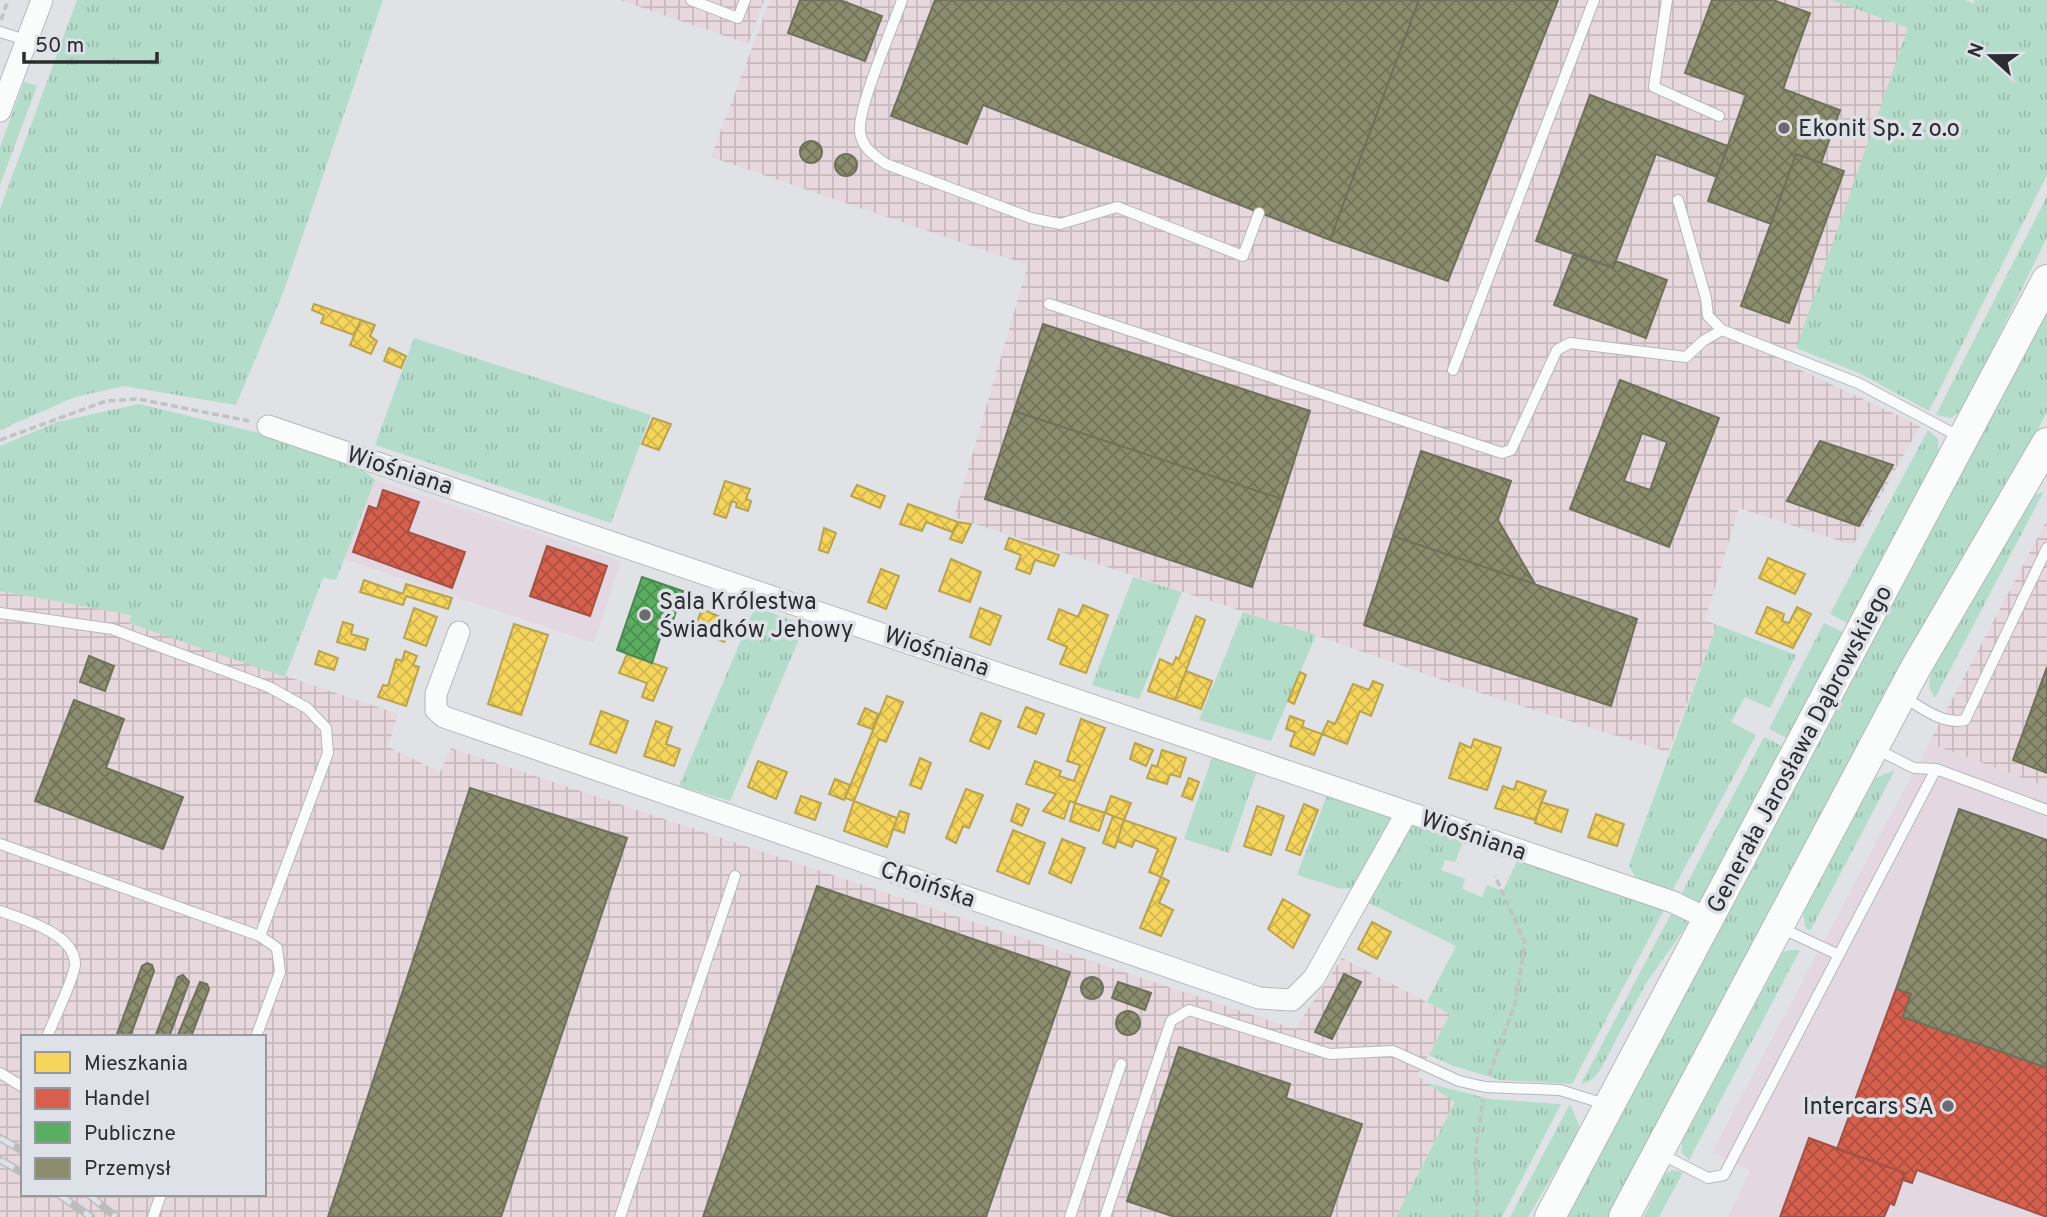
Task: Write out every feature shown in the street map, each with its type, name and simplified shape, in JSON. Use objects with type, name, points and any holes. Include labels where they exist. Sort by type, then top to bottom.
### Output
[{"type":"main road","name":"Generała Jarosława Dąbrowskiego","points":[[1550,1217],[2047,280]]},
{"type":"main road","points":[[1624,1217],[1873,747],[1901,696],[2038,473],[2047,443]]},
{"type":"street","points":[[0,111],[42,0]]},
{"type":"street","name":"Wiośniana","points":[[268,426],[1673,902],[1708,919]]},
{"type":"street","name":"Choińska","points":[[459,632],[436,694],[436,710],[444,717],[1259,998],[1292,1000],[1314,978],[1407,812]]},
{"type":"lane","points":[[691,0],[738,18],[745,0]]},
{"type":"lane","points":[[902,0],[863,111],[860,132],[868,150],[886,164],[1031,218],[1060,224],[1117,207],[1243,256],[1258,213]]},
{"type":"lane","points":[[1453,370],[1594,0]]},
{"type":"lane","points":[[1667,0],[1654,87],[1719,116]]},
{"type":"lane","points":[[0,32],[26,40]]},
{"type":"lane","points":[[1678,200],[1706,298],[1708,316],[1722,330],[1858,383],[1963,439]]},
{"type":"lane","points":[[1049,304],[1502,453],[1511,450],[1557,350],[1570,343],[1686,356],[1703,341],[1722,330]]},
{"type":"lane","points":[[1901,696],[1954,723],[1965,720],[2047,548]]},
{"type":"lane","points":[[0,613],[112,629],[269,687],[307,708],[326,729],[328,753],[260,936]]},
{"type":"lane","points":[[1873,747],[1914,768],[1936,769],[2047,810]]},
{"type":"lane","points":[[1658,1153],[1708,1178],[1724,1175],[1936,769]]},
{"type":"lane","points":[[0,844],[260,936],[277,948],[280,972],[257,1035]]},
{"type":"lane","points":[[620,1217],[735,876]]},
{"type":"lane","points":[[0,911],[40,925],[69,946],[75,965],[48,1035]]},
{"type":"lane","points":[[1778,927],[1839,955]]},
{"type":"lane","points":[[1105,1217],[1171,1021],[1180,1012],[1194,1010],[1336,1055],[1393,1051],[1459,1081],[1485,1087],[1560,1090],[1609,1105]]},
{"type":"lane","points":[[1070,1217],[1121,1065]]},
{"type":"lane","points":[[0,1073],[21,1086]]},
{"type":"lane","points":[[153,1217],[160,1196]]},
{"type":"path","points":[[0,22],[8,0]]},
{"type":"path","points":[[0,440],[83,407],[106,401],[138,399],[268,426]]},
{"type":"path","points":[[1477,1217],[1476,1146],[1485,1087],[1515,1004],[1525,943],[1496,876]]},
{"type":"shaded area","points":[[620,0],[764,0],[748,44]]},
{"type":"shaded area","points":[[770,0],[1832,0],[1909,28],[1790,365],[1920,426],[1853,545],[1739,508],[1705,620],[1717,625],[1668,752],[1471,690],[1315,635],[954,517],[1028,265],[711,157]]},
{"type":"shaded area","points":[[375,480],[621,561],[594,643],[344,559]]},
{"type":"shaded area","points":[[2047,520],[2047,787],[1929,743]]},
{"type":"shaded area","points":[[0,591],[131,615],[129,623],[398,714],[388,747],[440,772],[451,748],[1295,1029],[1342,958],[1450,1014],[1417,1076],[1455,1101],[1396,1217],[0,1217]]},
{"type":"shaded area","points":[[1929,743],[2047,787],[2047,1217],[1728,1217],[1750,1171],[1712,1152]]},
{"type":"green space","points":[[77,0],[383,0],[283,293],[236,405],[124,386],[75,397],[0,430],[0,209]]},
{"type":"green space","points":[[1832,0],[1966,0],[1974,4],[1975,0],[2047,0],[2047,175],[1929,411],[1859,373],[1796,348],[1908,28]]},
{"type":"green space","points":[[24,82],[37,86],[0,185],[0,147]]},
{"type":"green space","points":[[2047,196],[2047,237],[1964,408],[1951,418],[1936,415]]},
{"type":"green space","points":[[2047,312],[2047,411],[2035,436],[1902,663],[1608,1217],[1567,1217]]},
{"type":"green space","points":[[414,338],[651,415],[611,523],[375,445]]},
{"type":"green space","points":[[139,404],[259,433],[357,464],[375,480],[336,580],[323,578],[285,677],[129,623],[131,615],[0,591],[0,446],[57,422]]},
{"type":"green space","points":[[1928,430],[1938,439],[1938,456],[1848,623],[1830,614]]},
{"type":"green space","points":[[2044,491],[1935,698],[1929,687],[1931,672],[2034,496]]},
{"type":"green space","points":[[1133,577],[1182,592],[1139,699],[1092,685]]},
{"type":"green space","points":[[755,607],[805,625],[730,801],[679,786]]},
{"type":"green space","points":[[1243,612],[1316,635],[1271,741],[1199,720]]},
{"type":"green space","points":[[1824,623],[1843,632],[1787,738],[1769,729]]},
{"type":"green space","points":[[1717,625],[1796,655],[1770,708],[1745,697],[1731,722],[1756,735],[1671,893],[1636,879],[1629,865]]},
{"type":"green space","points":[[1764,737],[1782,746],[1699,904],[1681,895]]},
{"type":"green space","points":[[1212,758],[1257,771],[1229,853],[1184,839]]},
{"type":"green space","points":[[1895,770],[1810,931],[1805,926],[1803,913],[1875,778]]},
{"type":"green space","points":[[1327,795],[1390,815],[1391,827],[1356,889],[1338,888],[1297,875]]},
{"type":"green space","points":[[1411,823],[1463,842],[1455,862],[1445,860],[1441,870],[1465,879],[1462,889],[1482,897],[1487,885],[1503,891],[1517,861],[1525,859],[1665,908],[1572,1084],[1500,1080],[1451,1065],[1429,1055],[1450,1014],[1427,1002],[1456,946],[1369,903]]},
{"type":"green space","points":[[1672,912],[1690,921],[1646,983],[1599,1072],[1590,1081],[1581,1084]]},
{"type":"green space","points":[[1800,950],[1689,1160],[1682,1153],[1682,1142],[1783,952]]},
{"type":"green space","points":[[1427,1083],[1490,1099],[1561,1104],[1502,1217],[1396,1217],[1455,1102]]},
{"type":"green space","points":[[1570,1104],[1579,1125],[1576,1136],[1528,1217],[1510,1217]]},
{"type":"green space","points":[[1672,1170],[1683,1172],[1659,1217],[1644,1217],[1665,1174]]},
{"type":"building: Mieszkania","points":[[314,304],[361,320],[354,335],[321,323],[324,315],[312,310]]},
{"type":"building: Mieszkania","points":[[361,320],[375,325],[370,336],[377,341],[371,354],[350,345]]},
{"type":"building: Mieszkania","points":[[389,348],[406,356],[401,368],[384,361]]},
{"type":"building: Mieszkania","points":[[653,418],[671,424],[659,450],[642,444]]},
{"type":"building: Mieszkania","points":[[725,481],[750,489],[746,499],[751,501],[748,511],[736,507],[737,503],[732,501],[726,518],[714,514]]},
{"type":"building: Mieszkania","points":[[857,485],[885,496],[880,508],[851,496]]},
{"type":"building: Mieszkania","points":[[908,504],[958,522],[952,532],[926,522],[922,531],[900,524]]},
{"type":"building: Mieszkania","points":[[958,522],[971,524],[962,543],[950,539]]},
{"type":"building: Mieszkania","points":[[824,528],[836,533],[828,553],[819,550]]},
{"type":"building: Mieszkania","points":[[1009,538],[1059,555],[1054,566],[1035,560],[1030,574],[1016,569],[1021,555],[1005,549]]},
{"type":"building: Mieszkania","points":[[1768,558],[1805,574],[1795,594],[1759,578]]},
{"type":"building: Mieszkania","points":[[951,559],[981,572],[970,602],[939,591]]},
{"type":"building: Mieszkania","points":[[881,569],[899,576],[886,609],[868,602]]},
{"type":"building: Mieszkania","points":[[364,580],[403,594],[406,584],[452,598],[448,609],[406,596],[403,605],[360,592]]},
{"type":"building: Mieszkania","points":[[1083,605],[1108,615],[1086,673],[1060,664],[1067,647],[1048,639],[1059,609],[1078,617]]},
{"type":"building: Mieszkania","points":[[1767,607],[1784,614],[1782,621],[1789,623],[1797,607],[1811,614],[1793,648],[1756,633]]},
{"type":"building: Mieszkania","points":[[414,608],[437,617],[426,646],[404,638]]},
{"type":"building: Mieszkania","points":[[980,608],[1001,616],[990,645],[970,637]]},
{"type":"building: Mieszkania","points":[[702,609],[732,622],[724,642],[694,630]]},
{"type":"building: Mieszkania","points":[[1196,616],[1205,620],[1175,700],[1148,691],[1160,659],[1173,665],[1176,657],[1179,659]]},
{"type":"building: Mieszkania","points":[[343,622],[353,625],[351,634],[368,639],[365,650],[337,642]]},
{"type":"building: Mieszkania","points":[[514,624],[548,635],[521,715],[488,704]]},
{"type":"building: Mieszkania","points":[[319,651],[338,658],[334,670],[315,664]]},
{"type":"building: Mieszkania","points":[[405,651],[417,656],[413,665],[419,667],[406,706],[378,697],[383,685],[388,686],[396,659],[402,661]]},
{"type":"building: Mieszkania","points":[[627,654],[667,668],[653,701],[642,697],[647,683],[619,673]]},
{"type":"building: Mieszkania","points":[[1186,671],[1212,681],[1201,709],[1175,700]]},
{"type":"building: Mieszkania","points":[[1300,672],[1306,675],[1294,704],[1288,701]]},
{"type":"building: Mieszkania","points":[[1373,681],[1383,685],[1371,716],[1360,711],[1347,744],[1322,734],[1328,721],[1335,724],[1353,684],[1369,690]]},
{"type":"building: Mieszkania","points":[[887,696],[903,702],[886,742],[879,739],[854,801],[845,798]]},
{"type":"building: Mieszkania","points":[[1026,707],[1044,714],[1036,734],[1018,727]]},
{"type":"building: Mieszkania","points":[[865,708],[878,714],[872,729],[858,724]]},
{"type":"building: Mieszkania","points":[[601,711],[628,721],[616,753],[590,744]]},
{"type":"building: Mieszkania","points":[[981,713],[1001,721],[989,749],[970,741]]},
{"type":"building: Mieszkania","points":[[1290,716],[1304,721],[1302,727],[1322,734],[1314,755],[1290,746],[1295,732],[1286,729]]},
{"type":"building: Mieszkania","points":[[1081,719],[1105,728],[1075,803],[1070,801],[1064,819],[1043,811],[1056,794],[1026,784],[1035,761],[1061,771],[1059,776],[1074,781],[1080,765],[1067,761]]},
{"type":"building: Mieszkania","points":[[656,721],[672,727],[666,744],[680,749],[674,766],[644,756]]},
{"type":"building: Mieszkania","points":[[1474,739],[1501,748],[1487,790],[1449,778],[1460,743],[1471,748]]},
{"type":"building: Mieszkania","points":[[1135,743],[1153,750],[1146,766],[1130,759]]},
{"type":"building: Mieszkania","points":[[1162,750],[1186,758],[1180,777],[1170,774],[1167,784],[1147,778],[1152,765],[1157,767]]},
{"type":"building: Mieszkania","points":[[920,758],[931,763],[921,789],[910,785]]},
{"type":"building: Mieszkania","points":[[758,761],[787,772],[776,799],[748,787]]},
{"type":"building: Mieszkania","points":[[1189,778],[1199,782],[1192,800],[1182,796]]},
{"type":"building: Mieszkania","points":[[835,779],[850,785],[844,800],[829,794]]},
{"type":"building: Mieszkania","points":[[1517,781],[1546,791],[1535,820],[1495,808],[1503,786],[1514,790]]},
{"type":"building: Mieszkania","points":[[966,789],[983,795],[969,828],[963,826],[956,843],[946,838]]},
{"type":"building: Mieszkania","points":[[801,796],[821,803],[815,820],[795,813]]},
{"type":"building: Mieszkania","points":[[1111,796],[1131,803],[1124,820],[1105,813]]},
{"type":"building: Mieszkania","points":[[854,801],[897,818],[887,847],[844,831]]},
{"type":"building: Mieszkania","points":[[1541,802],[1568,810],[1561,832],[1535,823]]},
{"type":"building: Mieszkania","points":[[1075,803],[1105,813],[1099,831],[1070,821]]},
{"type":"building: Mieszkania","points":[[1017,804],[1029,809],[1022,826],[1011,821]]},
{"type":"building: Mieszkania","points":[[1304,804],[1318,810],[1300,855],[1286,850]]},
{"type":"building: Mieszkania","points":[[1257,806],[1284,816],[1271,855],[1244,846]]},
{"type":"building: Mieszkania","points":[[900,811],[909,814],[904,833],[893,829]]},
{"type":"building: Mieszkania","points":[[1596,814],[1624,824],[1617,846],[1588,837]]},
{"type":"building: Mieszkania","points":[[1113,816],[1124,820],[1115,848],[1103,843]]},
{"type":"building: Mieszkania","points":[[1124,820],[1176,838],[1161,877],[1149,872],[1158,849],[1135,840],[1132,847],[1117,841]]},
{"type":"building: Mieszkania","points":[[1013,830],[1045,843],[1029,884],[997,871]]},
{"type":"building: Mieszkania","points":[[1062,839],[1085,848],[1071,883],[1049,873]]},
{"type":"building: Mieszkania","points":[[1161,877],[1169,881],[1159,903],[1173,910],[1161,936],[1140,928]]},
{"type":"building: Mieszkania","points":[[1283,899],[1310,915],[1293,948],[1268,929]]},
{"type":"building: Mieszkania","points":[[1372,922],[1391,932],[1377,959],[1358,949]]},
{"type":"building: Handel","points":[[383,490],[419,502],[408,532],[465,552],[452,588],[353,552],[369,506],[377,509]]},
{"type":"building: Handel","points":[[547,546],[607,566],[590,616],[530,596]]},
{"type":"building: Handel","points":[[1896,989],[1911,994],[1903,1017],[2047,1068],[2047,1217],[1917,1170],[1912,1183],[1903,1180],[1905,1173],[1837,1149]]},
{"type":"building: Handel","points":[[1809,1138],[1905,1173],[1894,1205],[1890,1203],[1884,1217],[1780,1217]]},
{"type":"building: Publiczne","points":[[642,577],[683,591],[673,620],[669,619],[666,627],[664,626],[652,663],[617,650]]},
{"type":"building: Przemysł","points":[[800,0],[840,0],[882,16],[865,61],[788,33]]},
{"type":"building: Przemysł","points":[[935,0],[1419,0],[1330,240],[983,105],[967,144],[891,116]]},
{"type":"building: Przemysł","points":[[1419,0],[1558,0],[1448,281],[1330,240]]},
{"type":"building: Przemysł","name":"Ekonit Sp. z o.o","points":[[1712,0],[1773,0],[1810,13],[1783,89],[1840,110],[1821,163],[1796,154],[1771,224],[1708,201],[1746,95],[1685,73]]},
{"type":"building: Przemysł","points":[[1590,95],[1728,146],[1717,177],[1656,154],[1613,268],[1536,241]]},
{"type":"building: Przemysł","points":[[811,141],[819,144],[822,152],[819,160],[811,163],[803,160],[800,152],[803,144]]},
{"type":"building: Przemysł","points":[[846,154],[854,157],[857,165],[854,173],[846,176],[838,173],[835,165],[838,157]]},
{"type":"building: Przemysł","points":[[1796,154],[1844,171],[1789,323],[1741,306]]},
{"type":"building: Przemysł","points":[[1574,253],[1613,268],[1616,261],[1667,280],[1646,338],[1554,305]]},
{"type":"building: Przemysł","points":[[1043,324],[1310,411],[1282,499],[1014,411]]},
{"type":"building: Przemysł","points":[[1620,380],[1719,418],[1669,547],[1570,509]],"holes":[[[1642,433],[1667,442],[1650,490],[1624,481]]]},
{"type":"building: Przemysł","points":[[1014,411],[1282,499],[1252,587],[985,499]]},
{"type":"building: Przemysł","points":[[1820,441],[1893,465],[1859,526],[1787,501]]},
{"type":"building: Przemysł","points":[[1421,451],[1511,481],[1498,520],[1535,584],[1393,536]]},
{"type":"building: Przemysł","points":[[1393,536],[1637,619],[1611,706],[1364,625]]},
{"type":"building: Przemysł","points":[[89,656],[114,666],[105,691],[80,682]]},
{"type":"building: Przemysł","points":[[2047,667],[2047,773],[2013,760]]},
{"type":"building: Przemysł","points":[[74,700],[124,719],[106,768],[183,797],[163,849],[35,801]]},
{"type":"building: Przemysł","points":[[470,788],[627,838],[501,1217],[328,1217]]},
{"type":"building: Przemysł","points":[[1959,809],[2047,840],[2047,1068],[1903,1017],[1911,994],[1896,989]]},
{"type":"building: Przemysł","points":[[817,886],[1070,972],[986,1217],[703,1217]]},
{"type":"building: Przemysł","points":[[147,963],[152,965],[154,971],[131,1035],[117,1035],[142,966]]},
{"type":"building: Przemysł","points":[[1344,974],[1361,982],[1332,1039],[1315,1032]]},
{"type":"building: Przemysł","points":[[183,975],[189,982],[170,1035],[156,1035],[178,977]]},
{"type":"building: Przemysł","points":[[1092,977],[1100,980],[1103,988],[1100,996],[1092,999],[1084,996],[1081,988],[1084,980]]},
{"type":"building: Przemysł","points":[[200,982],[207,984],[209,989],[192,1035],[178,1035]]},
{"type":"building: Przemysł","points":[[1118,982],[1151,993],[1145,1010],[1112,998]]},
{"type":"building: Przemysł","points":[[1128,1011],[1136,1015],[1140,1023],[1136,1031],[1128,1035],[1120,1031],[1116,1023],[1120,1015]]},
{"type":"building: Przemysł","points":[[1179,1047],[1290,1084],[1286,1098],[1362,1124],[1330,1217],[1175,1217],[1127,1201]]},
{"type":"railway","points":[[0,1138],[21,1150]]},
{"type":"railway","points":[[0,1160],[21,1172]]},
{"type":"railway","points":[[61,1196],[91,1217]]},
{"type":"railway","points":[[90,1196],[116,1217]]},
{"type":"place","name":"Ekonit Sp. z o.o","points":[[1784,128]]},
{"type":"place","name":"Sala Królestwa Świadków Jehowy","points":[[645,615]]},
{"type":"place","name":"Intercars SA","points":[[1948,1106]]}]
